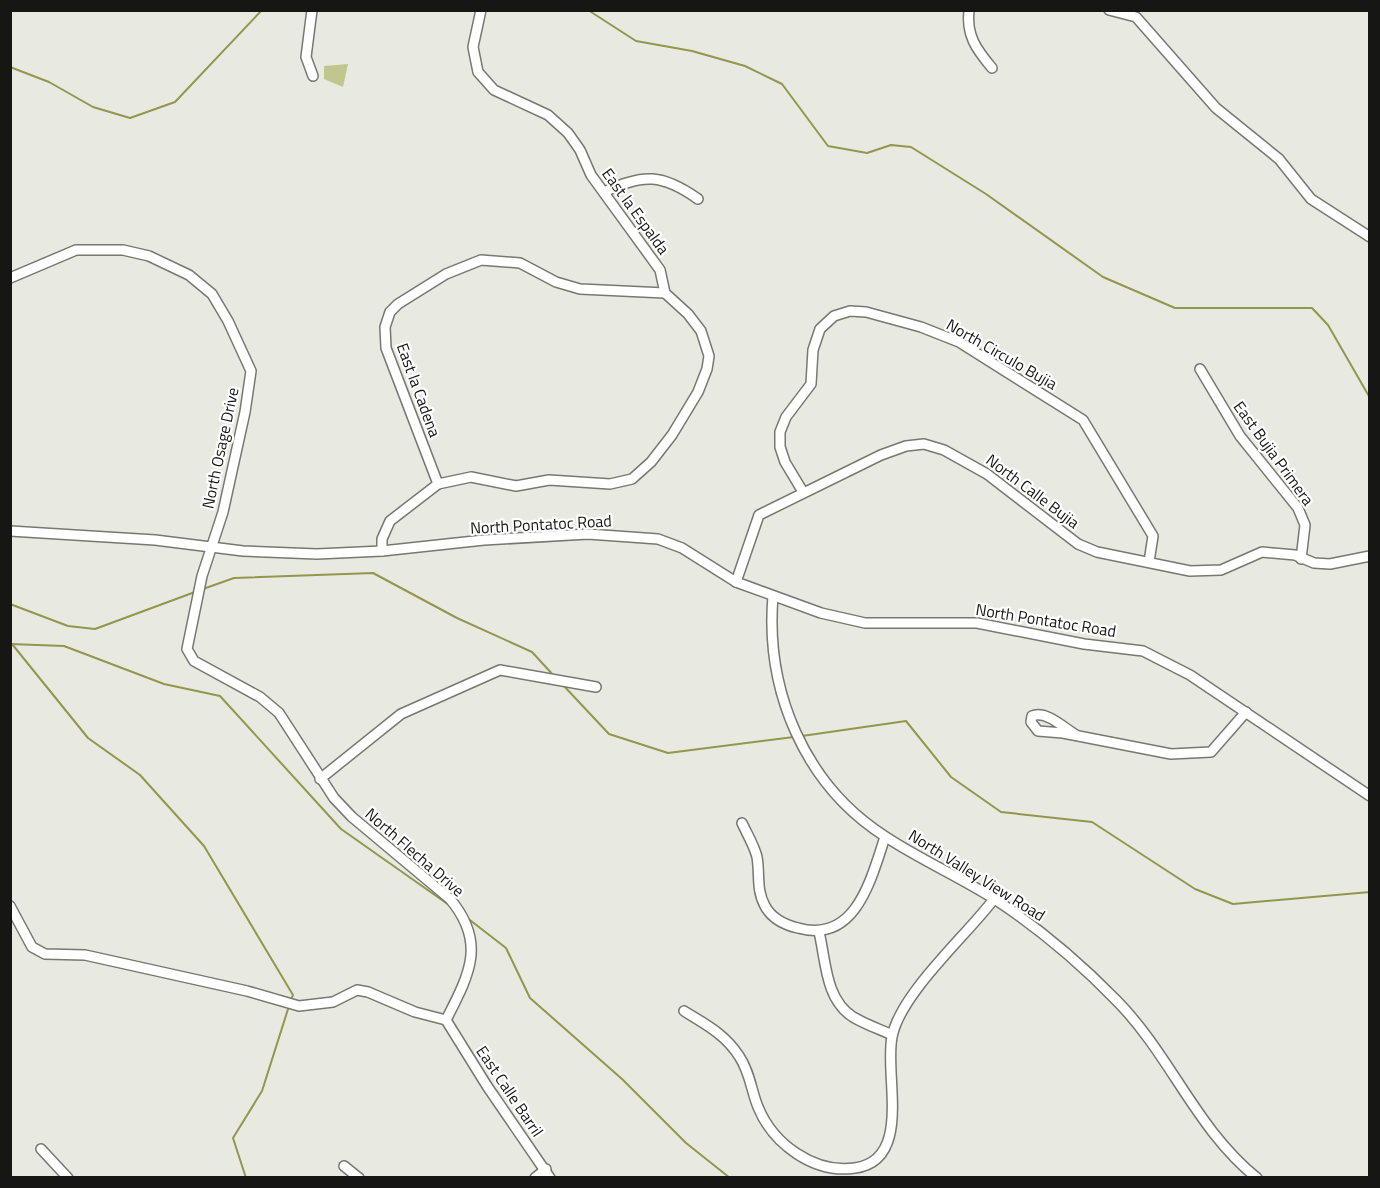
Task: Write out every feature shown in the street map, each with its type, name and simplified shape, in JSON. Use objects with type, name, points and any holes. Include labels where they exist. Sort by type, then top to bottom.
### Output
[{"type":"street","points":[[312,10],[306,57],[313,76]]},
{"type":"street","name":"East la Espalda","points":[[481,10],[473,47],[478,72],[494,90],[548,114],[568,133],[580,150],[591,175],[660,270],[665,293]]},
{"type":"street","points":[[969,10],[967,27],[975,48],[992,68]]},
{"type":"street","points":[[1109,10],[1136,17],[1216,108],[1278,159],[1311,199],[1370,237]]},
{"type":"street","points":[[604,192],[622,183],[650,178],[676,183],[698,199]]},
{"type":"street","name":"North Osage Drive","points":[[10,278],[75,250],[123,250],[149,256],[176,267],[212,294],[228,321],[251,372],[246,412],[212,548]]},
{"type":"street","name":"East la Cadena","points":[[438,484],[386,348],[385,327],[390,312],[398,303],[446,274],[481,260],[520,263],[556,282],[580,289],[665,293]]},
{"type":"street","points":[[382,551],[382,539],[390,521],[438,484],[471,477],[516,486],[549,480],[610,484],[632,479],[651,462],[672,435],[698,392],[707,369],[709,356],[701,331],[688,314],[665,293]]},
{"type":"street","name":"North Circulo Bujia","points":[[803,492],[785,462],[780,447],[780,432],[786,417],[812,384],[813,350],[820,329],[834,316],[850,311],[866,312],[921,327],[959,342],[1083,420],[1154,536],[1149,562]]},
{"type":"street","name":"East Bujia Primera","points":[[1200,369],[1240,436],[1298,508],[1305,525],[1301,559]]},
{"type":"street","name":"North Calle Bujia","points":[[736,582],[759,515],[881,455],[906,446],[924,444],[944,450],[987,474],[1078,543],[1097,552],[1190,571],[1221,570],[1262,552],[1295,555],[1301,559],[1330,564],[1370,556]]},
{"type":"street","name":"North Pontatoc Road","points":[[10,531],[155,540],[212,548],[317,554],[588,534],[631,536],[672,543],[736,582],[821,613],[865,623],[977,623],[1084,644],[1143,651],[1190,675],[1370,796]]},
{"type":"street","name":"North Flecha Drive","points":[[212,548],[202,576],[187,650],[194,661],[260,697],[279,713],[320,778],[352,818],[450,899],[462,914],[472,956],[469,977],[447,1020]]},
{"type":"street","name":"North Valley View Road","points":[[773,596],[771,625],[782,695],[795,734],[806,755],[831,788],[849,807],[885,837],[994,899],[1066,951],[1119,1003],[1170,1066],[1203,1122],[1227,1152],[1257,1178]]},
{"type":"street","points":[[320,778],[401,714],[500,670],[596,687]]},
{"type":"street","points":[[1076,735],[1172,754],[1211,752],[1246,712]]},
{"type":"street","points":[[742,823],[756,855],[758,887],[766,908],[788,926],[819,932],[851,915],[863,898],[885,837]]},
{"type":"street","points":[[684,1011],[719,1032],[738,1054],[746,1067],[758,1106],[769,1128],[789,1149],[810,1160],[838,1168],[856,1168],[879,1157],[888,1144],[893,1119],[890,1089],[892,1035],[916,988],[970,930],[994,899]]},
{"type":"street","points":[[10,906],[29,942],[40,953],[96,957],[247,990],[299,1006],[333,1002],[357,990],[368,992],[407,1010],[447,1020]]},
{"type":"street","points":[[819,932],[831,991],[840,1006],[853,1017],[892,1035]]},
{"type":"street","name":"East Calle Barril","points":[[447,1020],[487,1086],[548,1173]]},
{"type":"street","points":[[41,1149],[68,1178]]},
{"type":"street","points":[[344,1166],[359,1178]]},
{"type":"street","points":[[535,1178],[548,1173]]},
{"type":"green space","points":[[348,64],[343,87],[324,79],[324,66]]},
{"type":"waterway","points":[[10,67],[49,82],[93,107],[130,118],[175,102],[262,10]]},
{"type":"waterway","points":[[588,10],[636,41],[692,51],[745,66],[782,84],[828,146],[867,153],[891,145],[911,147],[986,194],[1103,277],[1175,308],[1312,308],[1328,325],[1370,398]]},
{"type":"waterway","points":[[203,589],[234,578],[373,573],[457,618],[532,652],[555,677]]},
{"type":"waterway","points":[[10,604],[68,626],[95,629],[195,592]]},
{"type":"waterway","points":[[10,644],[64,646],[164,684],[220,696],[341,829],[449,905]]},
{"type":"waterway","points":[[12,644],[88,738],[140,775],[204,846],[293,995],[291,1000]]},
{"type":"waterway","points":[[563,685],[609,734],[668,753],[794,737]]},
{"type":"waterway","points":[[802,736],[906,721],[951,777],[1001,812],[1092,822],[1195,889],[1233,904],[1370,892]]},
{"type":"waterway","points":[[466,917],[506,948],[530,998],[622,1079],[686,1143],[730,1178]]},
{"type":"waterway","points":[[246,1178],[233,1138],[262,1091],[289,1006]]}]
